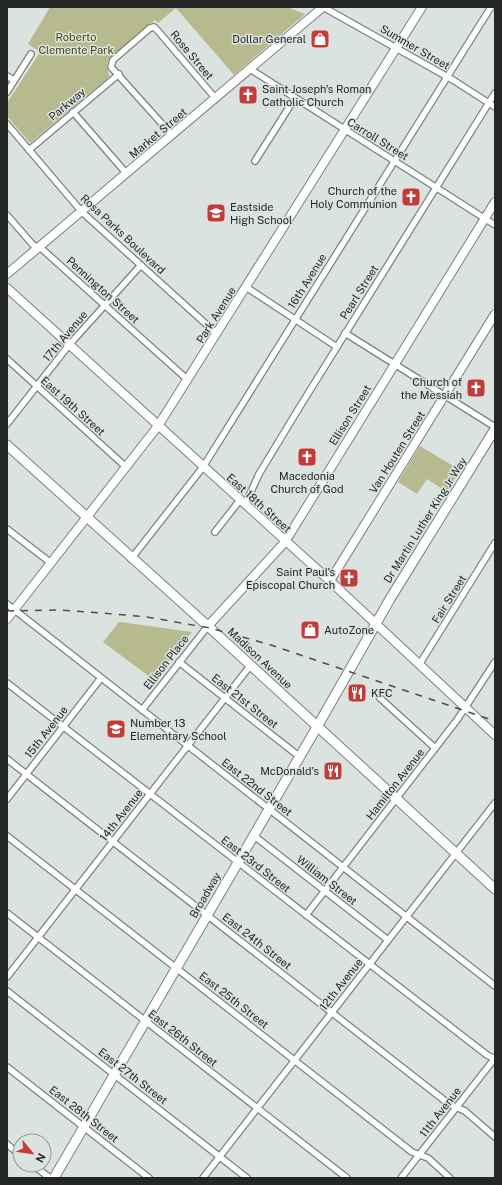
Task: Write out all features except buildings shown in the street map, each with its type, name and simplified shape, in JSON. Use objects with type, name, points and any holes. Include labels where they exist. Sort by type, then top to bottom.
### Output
[{"type":"main road","name":"Dr Martin Luther King Jr Way","points":[[376,624],[495,428]]},
{"type":"main road","name":"Madison Avenue","points":[[7,445],[208,626],[495,889]]},
{"type":"main road","name":"Broadway","points":[[54,1178],[376,624]]},
{"type":"street","name":"Summer Street","points":[[323,7],[448,77],[495,107]]},
{"type":"street","name":"Market Street","points":[[7,274],[216,99],[323,7]]},
{"type":"street","name":"Park Avenue","points":[[7,619],[10,607],[51,563],[158,426],[422,7]]},
{"type":"street","name":"16th Avenue","points":[[132,559],[203,467],[491,7]]},
{"type":"street","name":"Rose Street","points":[[118,74],[111,67],[113,60],[152,27],[158,31],[216,99]]},
{"type":"street","points":[[7,92],[31,54]]},
{"type":"street","name":"Carroll Street","points":[[250,69],[495,225]]},
{"type":"street","points":[[118,74],[172,135]]},
{"type":"street","name":"Parkway","points":[[29,150],[118,74]]},
{"type":"street","points":[[7,76],[14,80]]},
{"type":"street","name":"Pearl Street","points":[[242,502],[345,333],[495,93]]},
{"type":"street","points":[[255,161],[295,98]]},
{"type":"street","points":[[73,112],[127,174]]},
{"type":"street","name":"Rosa Parks Boulevard","points":[[7,124],[82,212],[217,334]]},
{"type":"street","name":"Ellison Street","points":[[208,626],[286,542],[394,364],[495,202]]},
{"type":"street","name":"Pennington Street","points":[[7,215],[33,245],[40,247],[188,380]]},
{"type":"street","name":"17th Avenue","points":[[7,424],[69,345],[141,265]]},
{"type":"street","points":[[246,287],[337,347]]},
{"type":"street","name":"East 18th Street","points":[[7,288],[330,581],[495,735]]},
{"type":"street","name":"Van Houten Street","points":[[330,581],[495,314]]},
{"type":"street","points":[[345,333],[495,428]]},
{"type":"street","name":"East 19th Street","points":[[7,360],[126,467]]},
{"type":"street","points":[[215,532],[242,502]]},
{"type":"street","points":[[7,529],[51,563]]},
{"type":"street","name":"Fair Street","points":[[420,665],[495,543]]},
{"type":"street","name":"East 22nd Street","points":[[10,607],[495,986]]},
{"type":"street","name":"Ellison Place","points":[[142,710],[208,626]]},
{"type":"street","name":"East 21st Street","points":[[179,662],[300,757]]},
{"type":"street","name":"Hamilton Avenue","points":[[306,915],[465,708],[495,662]]},
{"type":"street","name":"14th Avenue","points":[[7,977],[250,666]]},
{"type":"street","name":"15th Avenue","points":[[7,799],[101,678]]},
{"type":"street","name":"East 23rd Street","points":[[7,683],[237,863],[487,1055],[495,1059]]},
{"type":"street","points":[[380,698],[435,748]]},
{"type":"street","name":"East 24th Street","points":[[7,759],[449,1104],[465,1111],[495,1137]]},
{"type":"street","name":"12th Avenue","points":[[203,1178],[331,1012],[495,804]]},
{"type":"street","name":"William Street","points":[[254,835],[388,940]]},
{"type":"street","name":"East 25th Street","points":[[7,836],[412,1152],[428,1158],[450,1178]]},
{"type":"street","name":"East 26th Street","points":[[7,913],[347,1178]]},
{"type":"street","name":"East 27th Street","points":[[7,990],[247,1178]]},
{"type":"street","name":"11th Avenue","points":[[401,1178],[495,1059]]},
{"type":"street","name":"East 28th Street","points":[[7,1067],[149,1178]]},
{"type":"green space","name":"Roberto Clemente Park","points":[[50,7],[287,7],[305,14],[234,75],[176,8],[158,23],[155,20],[110,58],[107,65],[109,77],[30,143],[7,116],[7,103],[40,52],[28,44]]},
{"type":"green space","points":[[420,446],[460,470],[447,492],[427,479],[417,494],[398,482]]},
{"type":"green space","points":[[119,622],[192,632],[154,680],[103,642]]},
{"type":"railway","points":[[7,611],[59,610],[102,613],[147,617],[210,628],[271,645],[495,721]]},
{"type":"place","name":"Dollar General","points":[[320,39]]},
{"type":"place","name":"Saint Joseph's Roman Catholic Church","points":[[248,95]]},
{"type":"place","name":"Church of the Holy Communion","points":[[411,197]]},
{"type":"place","name":"Eastside High School","points":[[216,213]]},
{"type":"place","name":"Church of the Messiah","points":[[476,388]]},
{"type":"place","name":"Macedonia Church of God","points":[[307,457]]},
{"type":"place","name":"Saint Paul's Episcopal Church","points":[[349,578]]},
{"type":"place","name":"AutoZone","points":[[310,630]]},
{"type":"place","name":"KFC","points":[[357,693]]},
{"type":"place","name":"Number 13 Elementary School","points":[[116,729]]},
{"type":"place","name":"McDonald's","points":[[333,771]]}]
